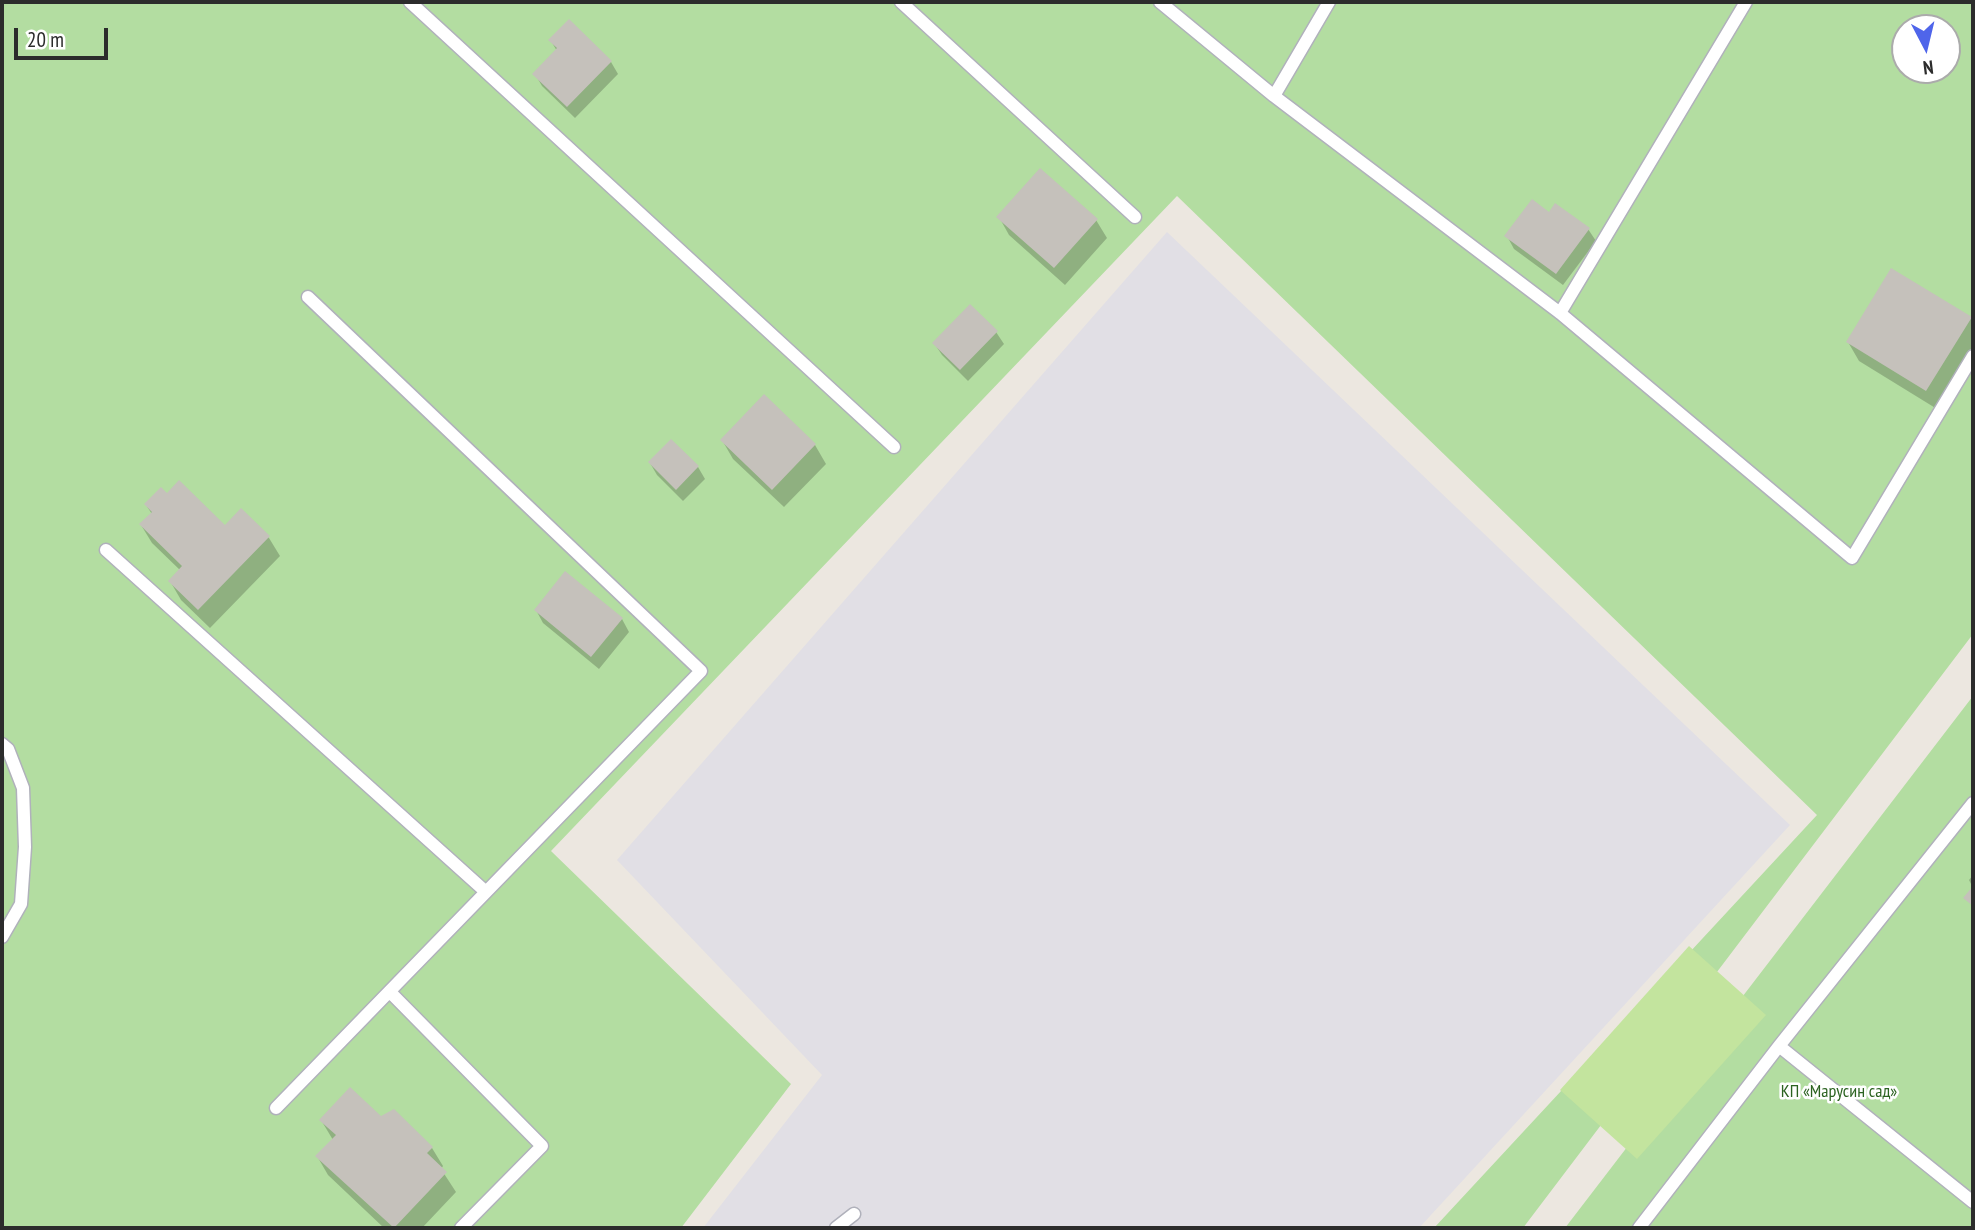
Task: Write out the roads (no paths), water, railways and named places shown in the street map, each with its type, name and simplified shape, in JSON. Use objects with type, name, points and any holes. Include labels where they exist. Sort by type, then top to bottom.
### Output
[{"type":"lane","points":[[410,2],[894,447]]},
{"type":"lane","points":[[901,2],[1135,217]]},
{"type":"lane","points":[[1160,2],[1274,96],[1560,313],[1852,558],[1973,356]]},
{"type":"lane","points":[[1274,96],[1329,2]]},
{"type":"lane","points":[[1560,313],[1746,2]]},
{"type":"lane","points":[[276,1108],[701,671],[308,297]]},
{"type":"lane","points":[[106,550],[486,892]]},
{"type":"lane","points":[[2,744],[8,749],[23,788],[25,847],[21,904],[2,937]]},
{"type":"lane","points":[[1639,1228],[1779,1046],[1973,803]]},
{"type":"lane","points":[[390,992],[542,1146],[461,1228]]},
{"type":"lane","points":[[1779,1046],[1973,1202]]},
{"type":"lane","points":[[836,1228],[854,1214]]},
{"type":"park label","name":"КП «Марусин сад»","points":[[1839,1092]]}]
